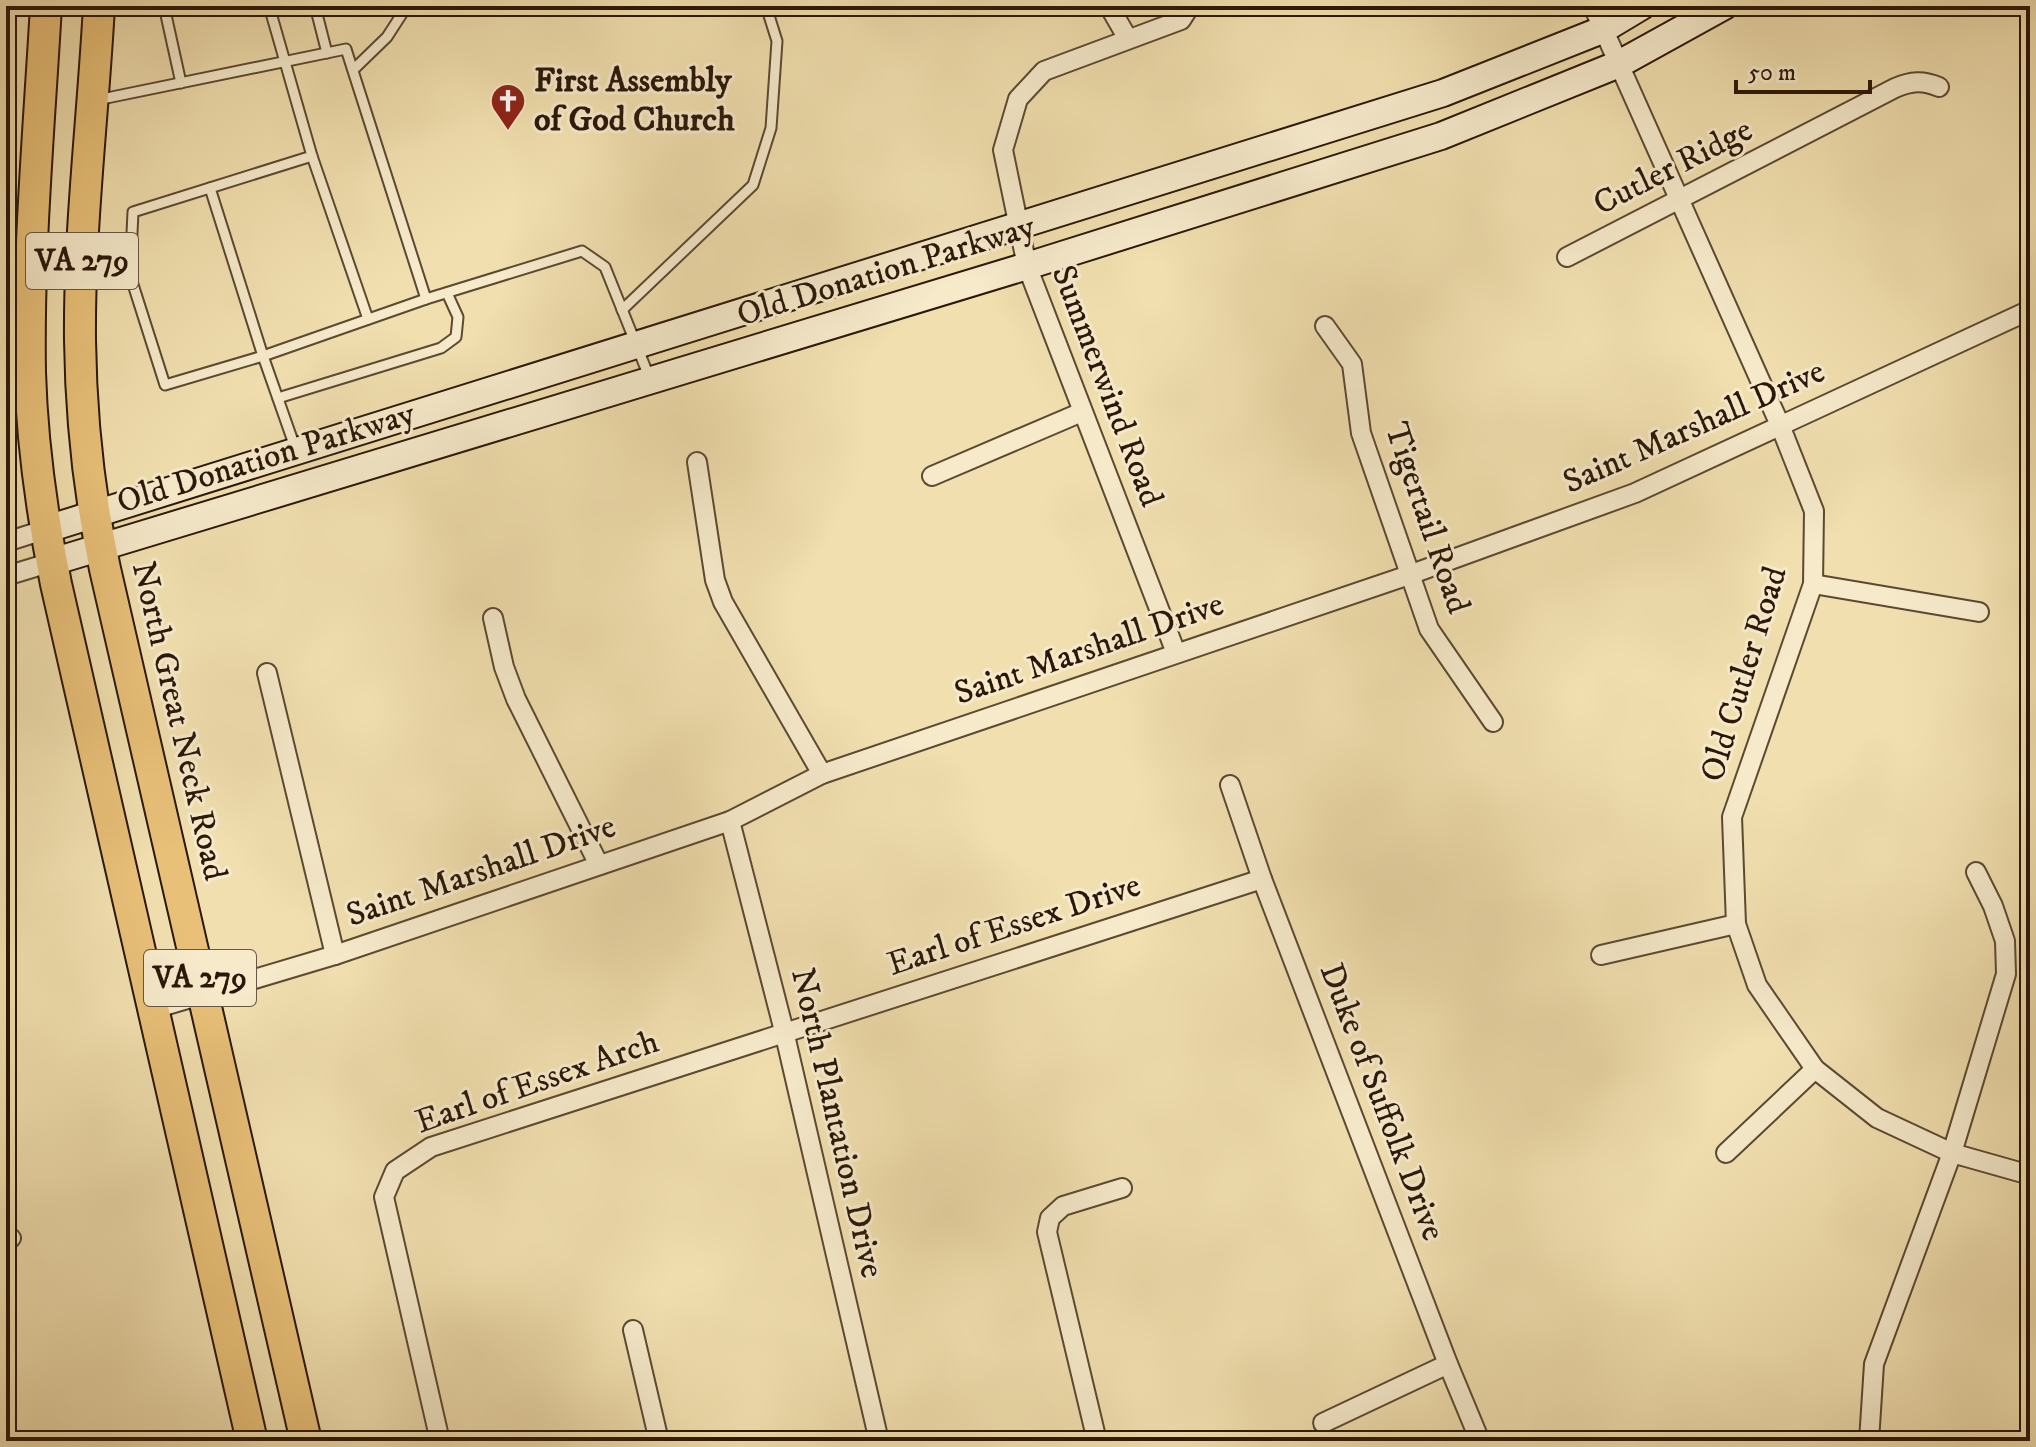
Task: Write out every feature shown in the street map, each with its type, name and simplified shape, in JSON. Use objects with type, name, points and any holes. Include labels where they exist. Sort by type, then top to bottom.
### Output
[{"type":"main road","name":"VA 279","points":[[46,6],[30,284],[30,374],[34,434],[47,529],[252,1441]]},
{"type":"main road","name":"North Great Neck Road","points":[[99,6],[80,338],[85,435],[94,515],[306,1441]]},
{"type":"street","points":[[1109,6],[1128,39]]},
{"type":"street","name":"Summerwind Road","points":[[1176,653],[1027,266],[1003,150],[1018,99],[1044,71],[1181,20],[1190,6]]},
{"type":"street","name":"Old Donation Parkway","points":[[47,529],[1443,93],[1598,18],[1642,6]]},
{"type":"street","name":"Old Donation Parkway","points":[[52,562],[1027,266],[1441,136],[1619,64],[1724,6]]},
{"type":"street","name":"Old Cutler Road","points":[[1598,18],[1780,425],[1814,511],[1813,584],[1732,817],[1736,924],[1757,985],[1815,1069],[1877,1118],[1952,1153],[2030,1175]]},
{"type":"street","name":"Cutler Ridge","points":[[1567,257],[1907,82],[1921,81],[1939,87]]},
{"type":"street","name":"Saint Marshall Drive","points":[[154,1009],[335,955],[730,821],[822,774],[1409,575],[1635,493],[2030,310]]},
{"type":"street","name":"Tigertail Road","points":[[1325,326],[1352,364],[1361,433],[1429,629],[1493,722]]},
{"type":"street","points":[[932,476],[1082,412]]},
{"type":"street","points":[[697,462],[715,580],[723,602],[822,774]]},
{"type":"street","points":[[6,542],[47,529]]},
{"type":"street","points":[[6,576],[52,562]]},
{"type":"street","points":[[1813,584],[1979,612]]},
{"type":"street","points":[[493,618],[504,667],[516,699],[599,865]]},
{"type":"street","points":[[267,673],[335,955]]},
{"type":"street","name":"Duke of Suffolk Drive","points":[[1230,785],[1262,879],[1480,1441]]},
{"type":"street","name":"North Plantation Drive","points":[[730,821],[784,1031],[879,1441]]},
{"type":"street","points":[[1869,1441],[1874,1364],[1952,1153],[2006,974],[2005,941],[1993,906],[1976,872]]},
{"type":"street","name":"Earl of Essex Drive","points":[[784,1031],[1262,879]]},
{"type":"street","points":[[1601,955],[1736,924]]},
{"type":"street","name":"Earl of Essex Arch","points":[[440,1441],[384,1197],[395,1171],[431,1147],[784,1031]]},
{"type":"street","points":[[1726,1153],[1815,1069]]},
{"type":"street","points":[[1097,1441],[1047,1232],[1050,1218],[1063,1206],[1122,1188]]},
{"type":"street","points":[[633,1330],[659,1441]]},
{"type":"street","points":[[1323,1423],[1448,1364]]},
{"type":"lane","points":[[164,6],[181,83]]},
{"type":"lane","points":[[269,6],[312,156],[368,319]]},
{"type":"lane","points":[[315,6],[327,53]]},
{"type":"lane","points":[[353,70],[387,37],[407,6]]},
{"type":"lane","points":[[622,310],[753,185],[771,128],[777,41],[766,6]]},
{"type":"lane","points":[[93,100],[346,49],[426,299]]},
{"type":"lane","points":[[312,156],[133,212],[130,275],[165,385],[582,251],[605,267],[651,379]]},
{"type":"lane","points":[[210,188],[297,453]]},
{"type":"lane","points":[[278,398],[441,348],[456,337],[458,317],[447,293]]},
{"type":"place","name":"First Assembly of God Church","points":[[508,132]]}]
